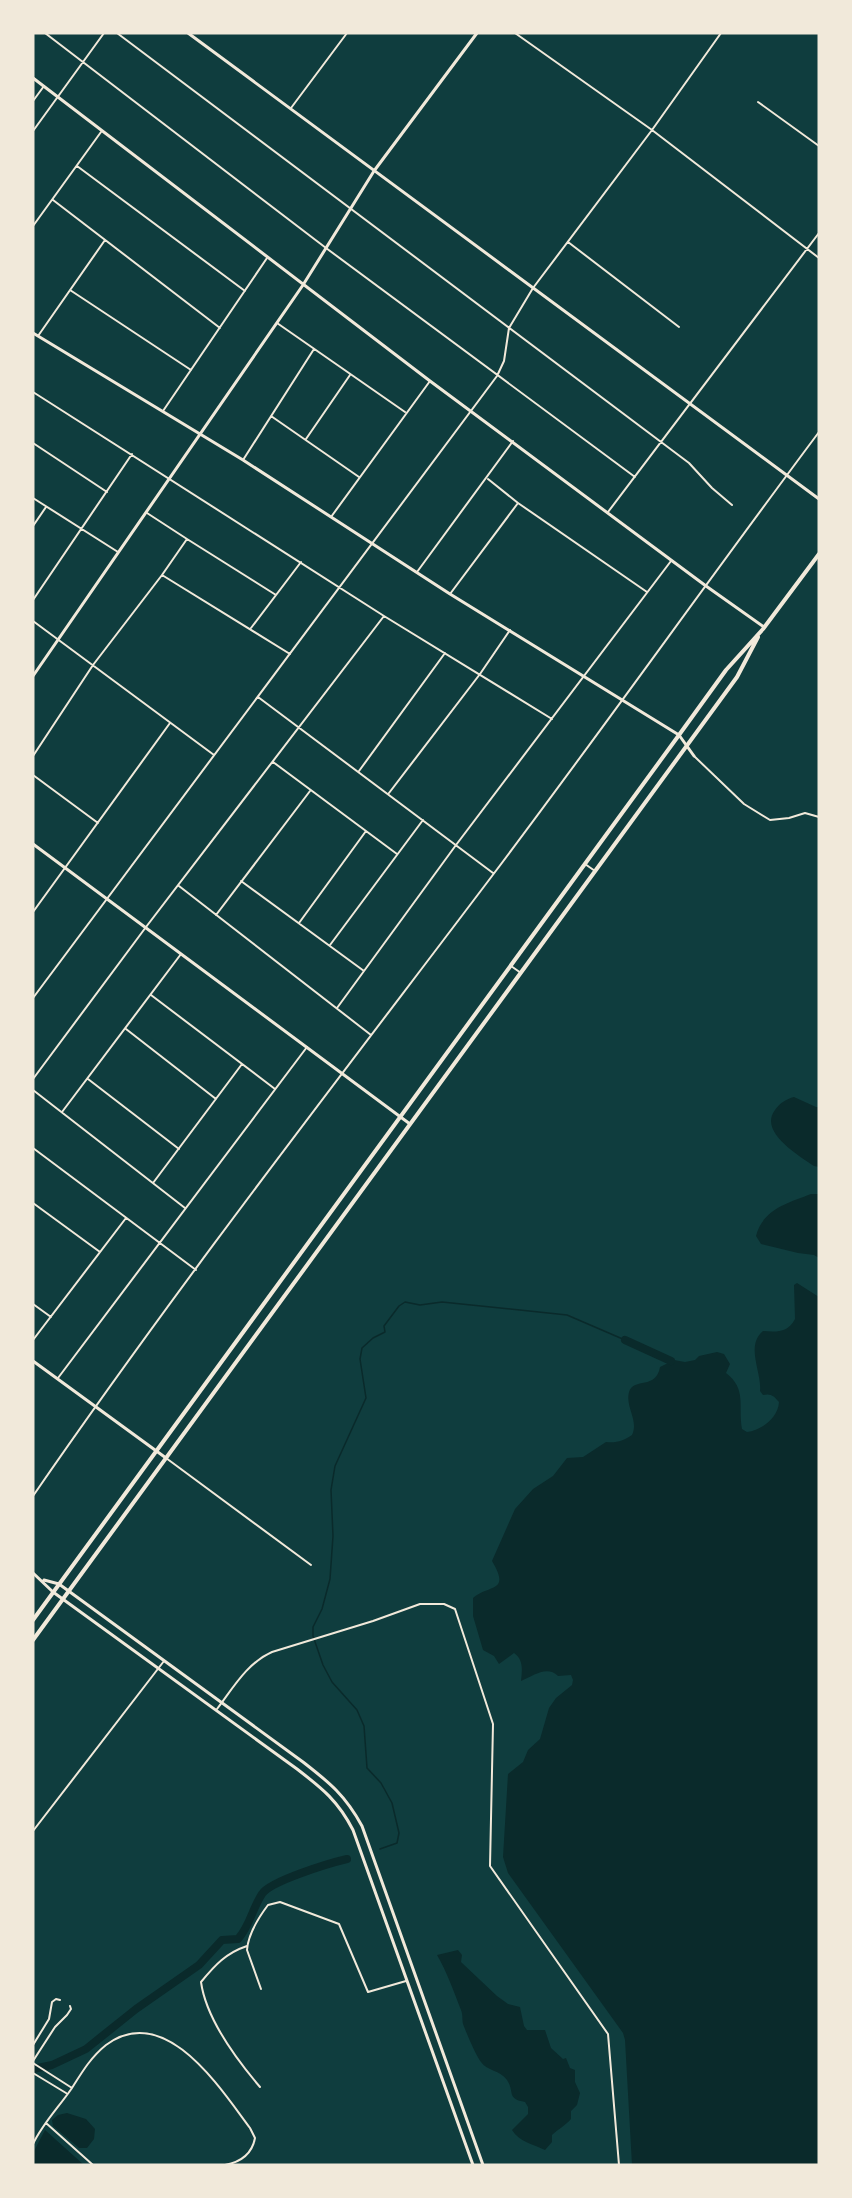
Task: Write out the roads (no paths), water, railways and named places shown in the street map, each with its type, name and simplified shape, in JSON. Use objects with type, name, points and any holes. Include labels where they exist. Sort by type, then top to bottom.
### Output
[{"type":"main road","points":[[33,1620],[726,670],[764,628],[819,554]]},
{"type":"main road","points":[[33,1640],[737,676],[764,628]]},
{"type":"street","points":[[45,33],[326,248],[635,477]]},
{"type":"street","points":[[33,131],[104,33]]},
{"type":"street","points":[[117,33],[689,464],[732,505]]},
{"type":"street","points":[[188,33],[819,499]]},
{"type":"street","points":[[291,109],[347,33]]},
{"type":"street","points":[[33,676],[277,324],[374,171],[477,33]]},
{"type":"street","points":[[515,33],[652,130],[819,258]]},
{"type":"street","points":[[33,998],[497,375],[504,361],[508,328],[533,288],[722,33]]},
{"type":"street","points":[[33,78],[430,381],[764,628]]},
{"type":"street","points":[[33,101],[44,86]]},
{"type":"street","points":[[758,102],[819,146]]},
{"type":"street","points":[[33,226],[101,132]]},
{"type":"street","points":[[77,166],[245,291]]},
{"type":"street","points":[[53,200],[220,328]]},
{"type":"street","points":[[608,512],[819,233]]},
{"type":"street","points":[[38,336],[105,240]]},
{"type":"street","points":[[568,242],[679,327]]},
{"type":"street","points":[[163,411],[267,258]]},
{"type":"street","points":[[70,290],[191,370]]},
{"type":"street","points":[[277,324],[406,413]]},
{"type":"street","points":[[33,333],[200,433],[450,594],[679,735],[694,756],[744,804],[770,820],[805,813],[819,817]]},
{"type":"street","points":[[243,460],[314,349]]},
{"type":"street","points":[[305,440],[350,375]]},
{"type":"street","points":[[331,518],[430,381]]},
{"type":"street","points":[[33,392],[384,616],[552,719]]},
{"type":"street","points":[[271,416],[359,477]]},
{"type":"street","points":[[33,1496],[95,1406],[342,1073],[494,874],[819,432]]},
{"type":"street","points":[[417,572],[513,441]]},
{"type":"street","points":[[33,443],[107,492]]},
{"type":"street","points":[[33,600],[132,454]]},
{"type":"street","points":[[487,478],[647,592]]},
{"type":"street","points":[[33,498],[118,552]]},
{"type":"street","points":[[450,594],[519,503]]},
{"type":"street","points":[[33,526],[46,507]]},
{"type":"street","points":[[146,512],[276,595]]},
{"type":"street","points":[[33,756],[93,665],[187,540]]},
{"type":"street","points":[[337,1008],[456,845],[672,560]]},
{"type":"street","points":[[250,628],[301,562]]},
{"type":"street","points":[[162,574],[290,654]]},
{"type":"street","points":[[33,1079],[384,616]]},
{"type":"street","points":[[33,621],[214,755]]},
{"type":"street","points":[[389,793],[480,674],[510,630]]},
{"type":"street","points":[[359,771],[445,653]]},
{"type":"street","points":[[258,697],[389,793],[494,874]]},
{"type":"street","points":[[33,912],[170,723]]},
{"type":"street","points":[[273,762],[397,854]]},
{"type":"street","points":[[33,776],[98,824]]},
{"type":"street","points":[[216,915],[310,790]]},
{"type":"street","points":[[330,945],[423,820]]},
{"type":"street","points":[[299,923],[366,831]]},
{"type":"street","points":[[33,844],[410,1125]]},
{"type":"street","points":[[585,864],[595,871]]},
{"type":"street","points":[[241,881],[364,971]]},
{"type":"street","points":[[179,886],[372,1035]]},
{"type":"street","points":[[33,904],[37,907]]},
{"type":"street","points":[[62,1113],[181,954]]},
{"type":"street","points":[[511,966],[520,973]]},
{"type":"street","points":[[151,994],[275,1089]]},
{"type":"street","points":[[125,1028],[216,1099]]},
{"type":"street","points":[[58,1379],[307,1047]]},
{"type":"street","points":[[153,1183],[243,1064]]},
{"type":"street","points":[[88,1079],[179,1149]]},
{"type":"street","points":[[33,1090],[186,1208]]},
{"type":"street","points":[[33,1149],[196,1270]]},
{"type":"street","points":[[33,1203],[100,1252]]},
{"type":"street","points":[[33,1340],[126,1218]]},
{"type":"street","points":[[33,1304],[51,1317]]},
{"type":"street","points":[[33,1361],[310,1565]]},
{"type":"street","points":[[33,1573],[53,1592],[327,1792],[342,1809],[353,1830],[473,2165]]},
{"type":"street","points":[[42,1580],[59,1584],[222,1703],[334,1786],[354,1810],[362,1826],[483,2165]]},
{"type":"street","points":[[216,1710],[250,1665],[260,1657],[420,1604],[444,1604],[455,1609],[493,1724],[490,1866],[608,2034],[619,2165]]},
{"type":"street","points":[[33,1831],[164,1661]]},
{"type":"street","points":[[261,1989],[247,1946],[261,1914],[268,1905],[280,1902],[339,1924],[368,1992],[406,1981]]},
{"type":"street","points":[[247,1946],[231,1951],[201,1982],[203,1995],[220,2029],[243,2067],[260,2087]]},
{"type":"street","points":[[33,2045],[49,2019],[52,2002],[56,1999],[60,2000]]},
{"type":"street","points":[[70,2006],[71,2009],[67,2016],[55,2027],[33,2062],[72,2088]]},
{"type":"street","points":[[33,2144],[45,2122],[88,2063],[107,2044],[138,2032],[148,2032],[168,2040],[196,2060],[250,2128],[255,2138],[252,2149],[242,2159],[225,2165]]},
{"type":"street","points":[[34,2074],[67,2094]]},
{"type":"street","points":[[45,2122],[93,2165]]},
{"type":"water","points":[[794,1097],[819,1107],[819,1167],[791,1150],[776,1135],[772,1127],[771,1118],[775,1110],[783,1102]]},
{"type":"water","points":[[811,1194],[819,1194],[819,1258],[761,1244],[756,1236],[759,1227],[770,1213]]},
{"type":"water","points":[[797,1283],[819,1297],[819,2165],[632,2165],[623,2033],[508,1873],[503,1857],[508,1774],[523,1762],[528,1750],[540,1739],[549,1708],[556,1698],[572,1685],[573,1680],[571,1675],[558,1676],[545,1671],[521,1681],[521,1662],[514,1653],[499,1664],[494,1656],[483,1650],[473,1616],[473,1598],[499,1583],[492,1561],[515,1509],[533,1489],[553,1476],[567,1458],[583,1457],[606,1442],[620,1441],[632,1435],[634,1424],[628,1398],[629,1392],[635,1385],[654,1378],[660,1367],[674,1360],[685,1362],[717,1352],[724,1354],[730,1364],[726,1373],[733,1379],[739,1392],[742,1429],[747,1432],[753,1431],[768,1422],[776,1413],[779,1402],[768,1394],[763,1395],[760,1391],[755,1344],[763,1331],[781,1331],[792,1324],[795,1319],[794,1285]]},
{"type":"water","points":[[458,1950],[462,1955],[461,1962],[497,1996],[508,2004],[520,2007],[527,2030],[545,2030],[551,2048],[563,2059],[566,2058],[570,2068],[575,2070],[575,2082],[580,2093],[577,2105],[571,2111],[571,2119],[552,2135],[552,2142],[545,2150],[522,2140],[512,2130],[528,2114],[528,2107],[525,2102],[513,2097],[504,2077],[487,2067],[476,2055],[463,2024],[461,2010],[437,1955]]},
{"type":"water","points":[[67,2113],[86,2119],[95,2129],[94,2139],[87,2148],[79,2148],[53,2126],[52,2120],[58,2115]]},
{"type":"water","points":[[45,2130],[84,2165],[33,2165],[33,2153]]},
{"type":"waterway","points":[[380,1849],[397,1843],[399,1833],[392,1803],[381,1783],[367,1768],[364,1726],[357,1710],[332,1682],[323,1665],[313,1636],[313,1627],[322,1609],[330,1579],[333,1536],[331,1490],[335,1466],[366,1398],[360,1359],[362,1348],[373,1338],[385,1332],[384,1326],[399,1306],[405,1302],[420,1305],[442,1302],[567,1315],[625,1340]]},
{"type":"waterway","points":[[625,1340],[671,1361]]},
{"type":"waterway","points":[[33,2069],[52,2065],[86,2049],[136,2009],[199,1965],[222,1940],[238,1939],[262,1894],[267,1889],[301,1873],[347,1859]]}]
